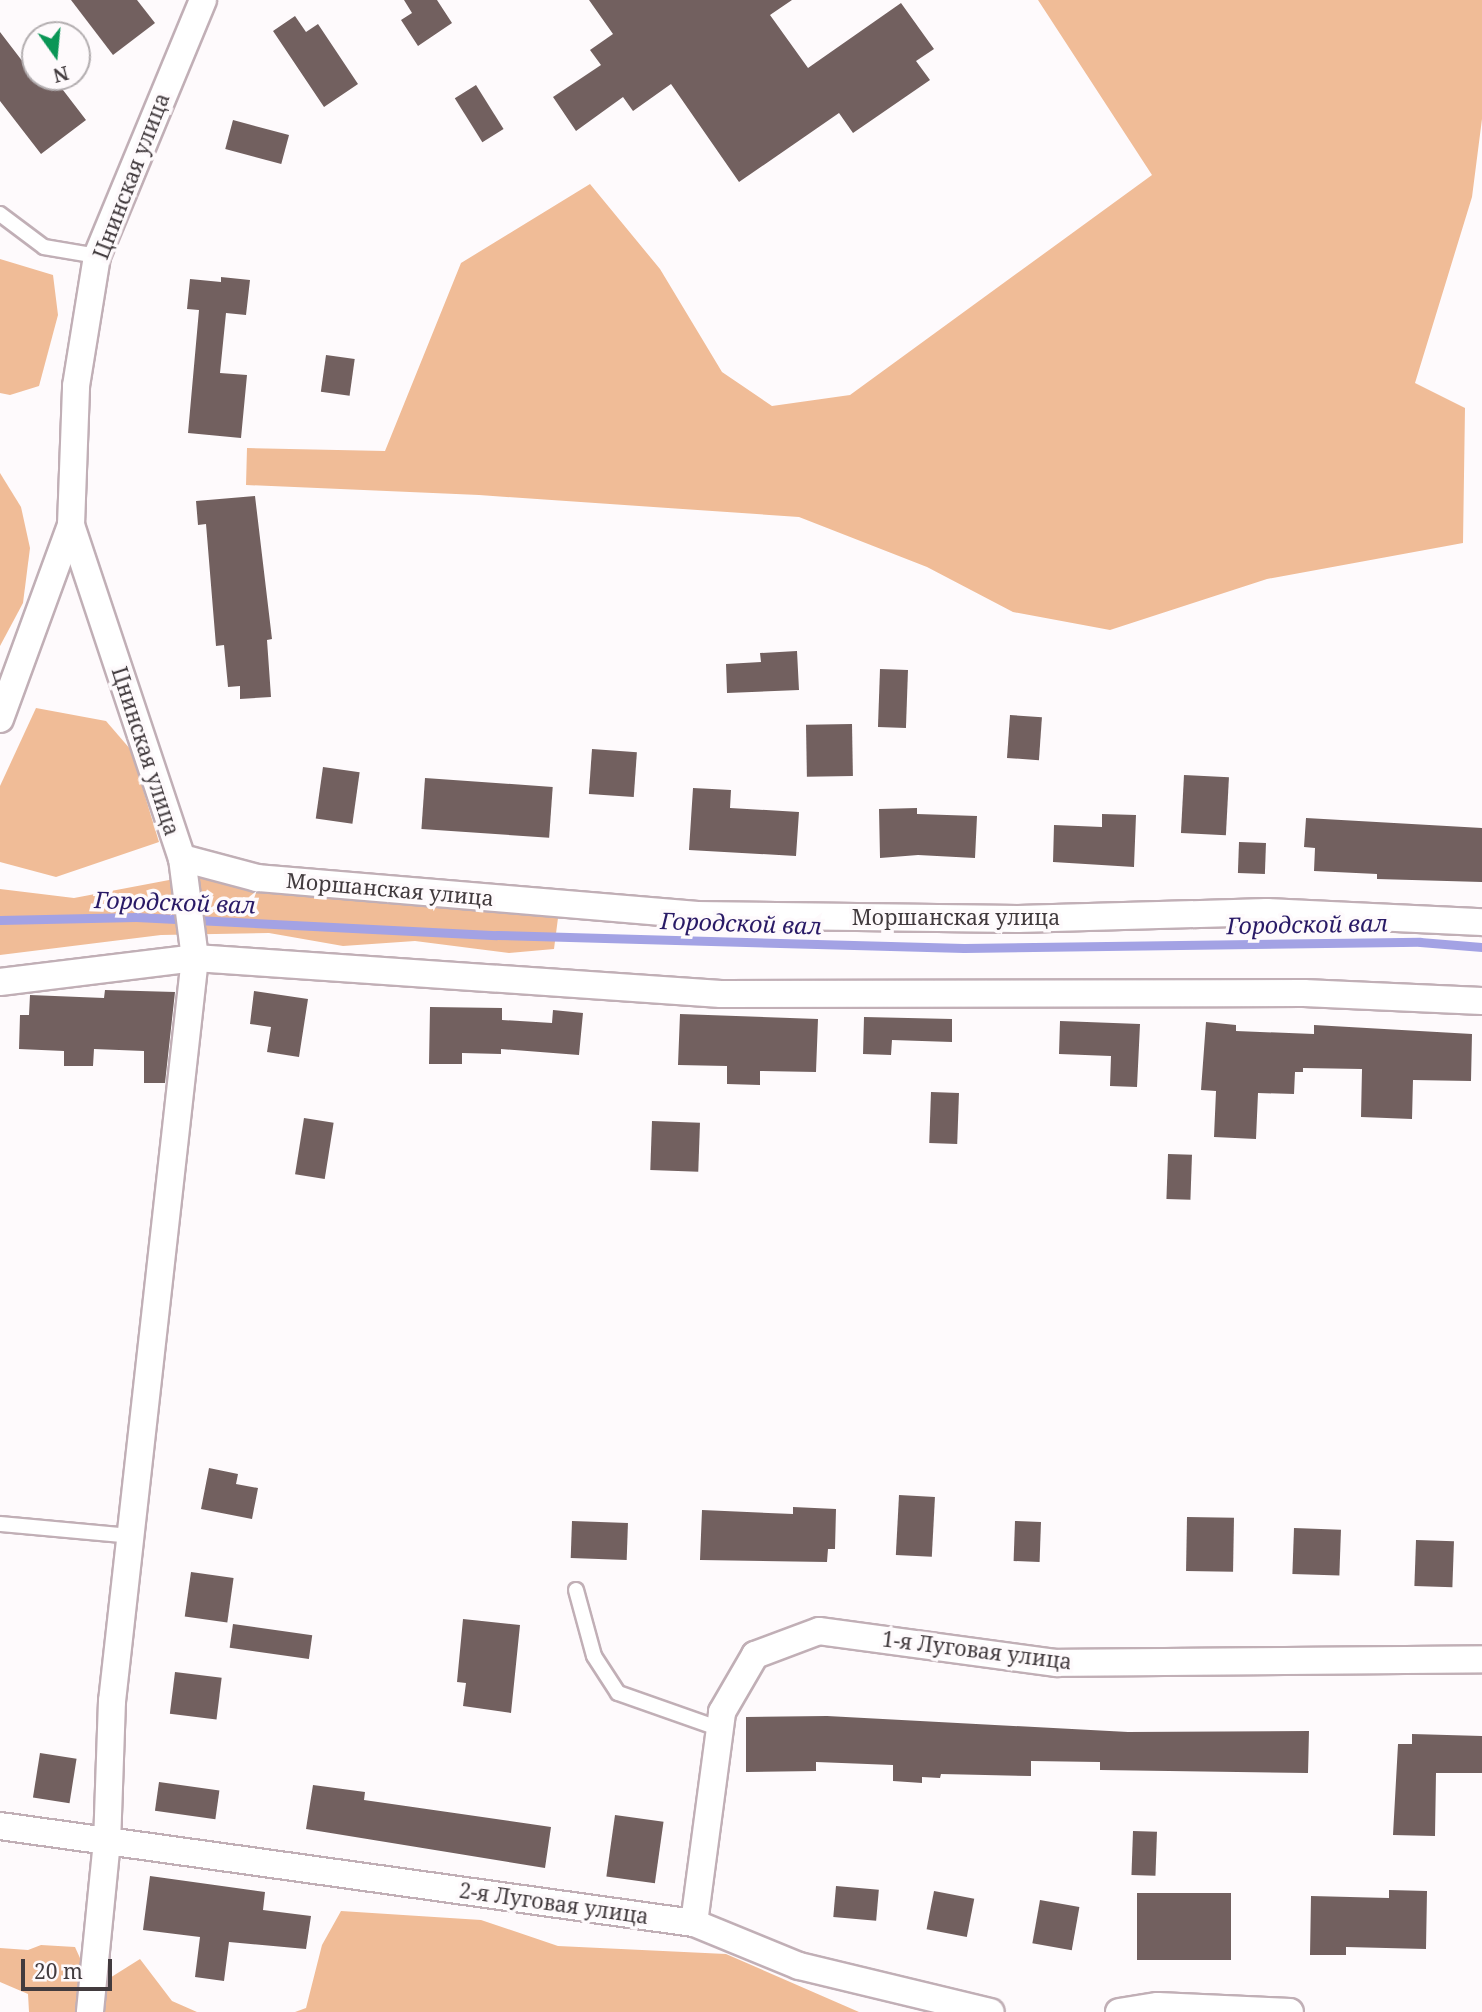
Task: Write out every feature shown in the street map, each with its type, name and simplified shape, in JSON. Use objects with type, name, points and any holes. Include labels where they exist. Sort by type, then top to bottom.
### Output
[{"type":"street","name":"Цнинская улица","points":[[0,719],[71,525],[75,386],[97,256],[203,0]]},
{"type":"street","name":"Цнинская улица","points":[[71,525],[182,858],[194,946],[112,1701],[107,1841],[90,2012]]},
{"type":"street","name":"Моршанская улица","points":[[182,858],[257,878],[696,915],[1018,919],[1267,912],[1482,922]]},
{"type":"street","points":[[0,982],[194,946],[721,994],[1304,993],[1482,1002]]},
{"type":"street","name":"1-я Луговая улица","points":[[694,1923],[722,1712],[755,1655],[820,1631],[1057,1663],[1482,1659]]},
{"type":"street","name":"2-я Луговая улица","points":[[0,1826],[694,1923],[799,1966],[990,2012]]},
{"type":"street","points":[[1119,2012],[1158,2006],[1290,2012]]},
{"type":"lane","points":[[0,214],[44,247],[97,256]]},
{"type":"lane","points":[[0,1524],[131,1536]]},
{"type":"lane","points":[[576,1590],[594,1656],[618,1693],[720,1729]]},
{"type":"shaded area","points":[[1038,0],[1482,0],[1482,119],[1472,197],[1415,383],[1465,408],[1463,543],[1267,579],[1110,630],[1013,612],[927,567],[799,517],[479,495],[246,485],[247,448],[385,451],[461,263],[590,184],[660,269],[722,372],[772,406],[850,395],[1152,175]]},
{"type":"shaded area","points":[[0,259],[53,275],[58,315],[39,386],[10,395],[0,393]]},
{"type":"shaded area","points":[[0,473],[21,507],[30,548],[23,603],[0,646]]},
{"type":"shaded area","points":[[36,708],[106,721],[131,750],[159,842],[56,877],[0,862],[0,786]]},
{"type":"shaded area","points":[[185,877],[236,877],[495,905],[558,918],[554,949],[509,953],[415,941],[343,946],[269,933],[161,935],[0,955],[0,889],[74,898]]},
{"type":"shaded area","points":[[341,1911],[481,1920],[558,1946],[726,1954],[859,2012],[295,2012],[306,2008],[322,1945]]},
{"type":"shaded area","points":[[41,1945],[75,1947],[89,1978],[83,2012],[29,2012],[28,1994],[0,1982],[0,1948],[28,1950]]},
{"type":"shaded area","points":[[140,1959],[172,2001],[197,2012],[101,2012],[105,1981]]},
{"type":"building","points":[[71,0],[137,0],[155,23],[113,55],[91,26],[91,21],[87,21]]},
{"type":"building","points":[[404,0],[437,0],[452,23],[418,46],[401,20],[412,13]]},
{"type":"building","points":[[589,0],[792,0],[770,15],[808,68],[901,3],[934,49],[916,61],[930,80],[853,133],[839,113],[739,182],[671,84],[633,111],[623,97],[576,131],[553,97],[601,65],[590,50],[613,34]]},
{"type":"building","points":[[295,16],[306,32],[318,24],[358,84],[324,107],[273,31]]},
{"type":"building","points":[[0,32],[21,59],[21,91],[64,91],[86,120],[41,154],[0,101]]},
{"type":"building","points":[[476,85],[504,129],[482,142],[455,98]]},
{"type":"building","points":[[233,120],[289,135],[281,164],[225,149]]},
{"type":"building","points":[[221,277],[250,280],[246,315],[226,313],[220,373],[247,375],[241,438],[188,433],[199,310],[187,309],[190,279],[221,282]]},
{"type":"building","points":[[326,355],[355,359],[350,396],[321,392]]},
{"type":"building","points":[[255,496],[272,639],[267,640],[271,697],[240,699],[240,686],[228,687],[224,645],[216,646],[206,524],[198,525],[196,501]]},
{"type":"building","points":[[797,651],[799,690],[727,693],[726,664],[761,662],[760,653]]},
{"type":"building","points":[[880,669],[908,670],[906,728],[878,727]]},
{"type":"building","points":[[1010,715],[1042,717],[1039,760],[1007,758]]},
{"type":"building","points":[[852,724],[853,776],[807,777],[806,725]]},
{"type":"building","points":[[592,749],[637,752],[634,797],[589,794]]},
{"type":"building","points":[[323,767],[360,772],[352,824],[316,818]]},
{"type":"building","points":[[1184,775],[1229,777],[1226,835],[1181,833]]},
{"type":"building","points":[[425,778],[553,787],[549,838],[421,829]]},
{"type":"building","points":[[693,788],[731,790],[730,808],[799,812],[796,856],[689,850]]},
{"type":"building","points":[[917,808],[917,814],[977,816],[975,858],[918,855],[880,858],[879,809]]},
{"type":"building","points":[[1102,814],[1136,815],[1134,867],[1053,862],[1054,825],[1102,827]]},
{"type":"building","points":[[1306,818],[1482,828],[1482,882],[1377,879],[1377,874],[1314,871],[1315,848],[1304,847]]},
{"type":"building","points":[[1239,842],[1266,843],[1265,874],[1238,873]]},
{"type":"building","points":[[105,990],[175,992],[165,1083],[144,1083],[144,1051],[94,1049],[93,1066],[64,1066],[64,1051],[19,1049],[20,1015],[29,1015],[30,995],[104,998]]},
{"type":"building","points":[[254,991],[308,999],[299,1057],[267,1052],[271,1027],[250,1024]]},
{"type":"building","points":[[430,1007],[502,1008],[502,1020],[552,1023],[553,1010],[583,1013],[579,1055],[501,1049],[501,1054],[462,1053],[462,1064],[429,1064]]},
{"type":"building","points":[[680,1014],[818,1019],[816,1072],[760,1071],[760,1085],[727,1084],[727,1066],[678,1065]]},
{"type":"building","points":[[864,1017],[952,1019],[952,1042],[892,1040],[891,1055],[863,1054]]},
{"type":"building","points":[[1060,1021],[1140,1024],[1137,1087],[1110,1086],[1111,1056],[1059,1054]]},
{"type":"building","points":[[1206,1022],[1236,1025],[1236,1031],[1314,1034],[1314,1025],[1472,1034],[1471,1081],[1413,1080],[1412,1119],[1361,1117],[1362,1069],[1303,1068],[1303,1072],[1295,1072],[1294,1094],[1258,1093],[1256,1139],[1214,1137],[1216,1091],[1201,1090]]},
{"type":"building","points":[[931,1092],[959,1093],[957,1144],[929,1143]]},
{"type":"building","points":[[304,1118],[334,1123],[325,1179],[295,1174]]},
{"type":"building","points":[[652,1121],[700,1123],[698,1172],[650,1170]]},
{"type":"building","points":[[1168,1154],[1192,1155],[1190,1200],[1166,1199]]},
{"type":"building","points":[[209,1468],[238,1474],[236,1484],[258,1488],[252,1519],[201,1509]]},
{"type":"building","points":[[899,1495],[935,1497],[932,1557],[896,1555]]},
{"type":"building","points":[[793,1507],[836,1509],[835,1549],[828,1549],[827,1562],[700,1560],[702,1510],[793,1514]]},
{"type":"building","points":[[1187,1517],[1234,1518],[1233,1572],[1186,1571]]},
{"type":"building","points":[[572,1521],[628,1523],[627,1560],[571,1558]]},
{"type":"building","points":[[1015,1521],[1041,1522],[1040,1562],[1014,1561]]},
{"type":"building","points":[[1294,1528],[1341,1530],[1339,1576],[1292,1574]]},
{"type":"building","points":[[1416,1540],[1454,1541],[1452,1587],[1414,1586]]},
{"type":"building","points":[[191,1572],[234,1578],[227,1623],[185,1617]]},
{"type":"building","points":[[463,1619],[520,1625],[511,1713],[463,1706],[466,1683],[457,1682]]},
{"type":"building","points":[[233,1624],[312,1635],[309,1659],[230,1648]]},
{"type":"building","points":[[175,1672],[222,1678],[217,1719],[170,1714]]},
{"type":"building","points":[[827,1716],[1128,1732],[1309,1731],[1308,1773],[1100,1770],[1100,1762],[1031,1761],[1031,1776],[941,1774],[940,1778],[922,1777],[922,1783],[893,1781],[893,1765],[816,1762],[816,1771],[746,1772],[746,1717]]},
{"type":"building","points":[[1412,1734],[1482,1736],[1482,1773],[1436,1773],[1435,1836],[1393,1835],[1398,1744],[1412,1744]]},
{"type":"building","points":[[40,1753],[77,1759],[70,1803],[33,1797]]},
{"type":"building","points":[[159,1782],[219,1790],[215,1819],[155,1811]]},
{"type":"building","points":[[313,1785],[365,1792],[364,1800],[551,1827],[545,1868],[306,1829]]},
{"type":"building","points":[[615,1815],[664,1822],[655,1883],[606,1876]]},
{"type":"building","points":[[1133,1831],[1157,1832],[1155,1876],[1131,1875]]},
{"type":"building","points":[[150,1876],[265,1892],[263,1910],[311,1916],[306,1949],[229,1942],[224,1981],[195,1977],[200,1937],[143,1930]]},
{"type":"building","points":[[836,1886],[879,1890],[876,1921],[833,1917]]},
{"type":"building","points":[[1389,1890],[1427,1891],[1426,1949],[1346,1947],[1346,1955],[1310,1955],[1311,1896],[1389,1898]]},
{"type":"building","points":[[934,1891],[974,1899],[967,1937],[927,1929]]},
{"type":"building","points":[[1137,1893],[1231,1893],[1231,1960],[1137,1960]]},
{"type":"building","points":[[1040,1900],[1079,1907],[1072,1950],[1032,1943]]},
{"type":"waterway","name":"Городской вал","points":[[0,920],[136,917],[497,935],[964,948],[1420,942],[1482,947]]}]
